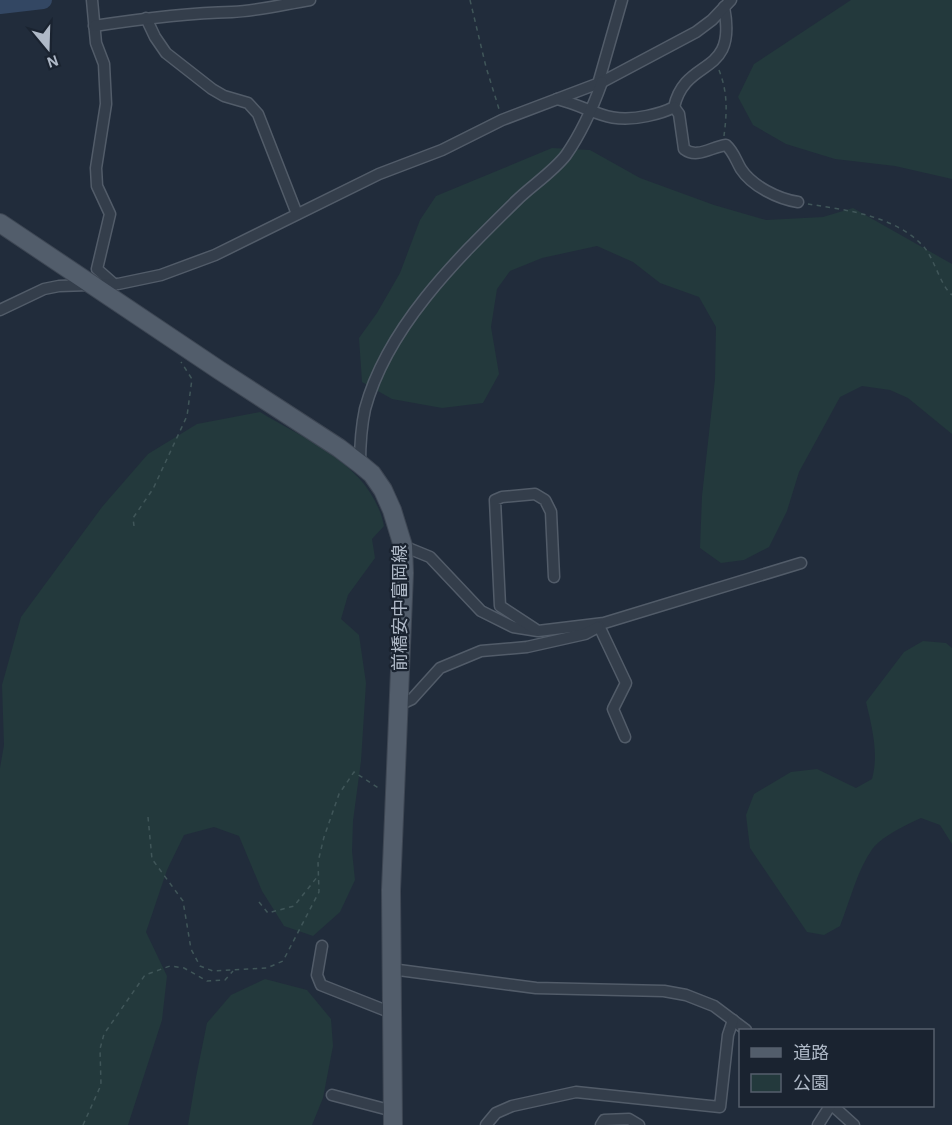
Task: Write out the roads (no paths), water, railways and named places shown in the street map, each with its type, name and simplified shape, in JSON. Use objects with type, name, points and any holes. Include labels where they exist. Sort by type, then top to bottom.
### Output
[{"type":"main road","name":"前橋安中富岡線","points":[[0,223],[339,448],[372,474],[383,490],[403,546],[404,573],[391,890],[393,1118]]},
{"type":"street","points":[[92,0],[96,44],[104,64],[106,104],[96,168],[97,186],[110,214],[97,269],[114,284]]},
{"type":"street","points":[[94,26],[146,18],[219,11],[233,12],[310,0]]},
{"type":"street","points":[[360,464],[360,435],[365,409],[394,339],[474,243],[564,157],[591,112],[622,0]]},
{"type":"street","points":[[0,310],[44,289],[59,286],[114,284],[161,275],[215,255],[379,174],[442,150],[502,120],[600,83],[696,32],[712,20],[727,4]]},
{"type":"street","points":[[557,99],[617,120],[632,120],[665,112],[674,107],[681,86],[718,57],[726,40],[727,4]]},
{"type":"street","points":[[146,18],[154,37],[166,53],[212,89],[224,96],[248,103],[258,114],[297,213]]},
{"type":"street","points":[[674,107],[679,114],[684,149],[690,154],[726,146],[731,150],[742,172],[782,200],[798,202]]},
{"type":"street","points":[[538,631],[500,606],[495,500],[502,497],[535,494],[545,500],[551,512],[554,578]]},
{"type":"street","points":[[403,546],[430,557],[481,611],[513,627],[538,631],[601,625],[801,563]]},
{"type":"street","points":[[399,705],[412,699],[440,668],[481,651],[539,644],[585,634],[601,625]]},
{"type":"street","points":[[601,625],[626,683],[613,709],[625,736]]},
{"type":"street","points":[[322,946],[317,975],[321,985],[392,1013]]},
{"type":"street","points":[[391,969],[536,988],[664,991],[686,995],[714,1006],[745,1029]]},
{"type":"street","points":[[486,1125],[496,1113],[512,1106],[576,1092],[720,1107],[728,1035],[733,1020]]},
{"type":"street","points":[[332,1095],[393,1118]]},
{"type":"street","points":[[818,1125],[831,1107]]},
{"type":"street","points":[[833,1107],[854,1125]]},
{"type":"street","points":[[601,1125],[604,1120],[629,1119],[639,1125]]},
{"type":"waterway","points":[[0,5],[43,0]]}]
